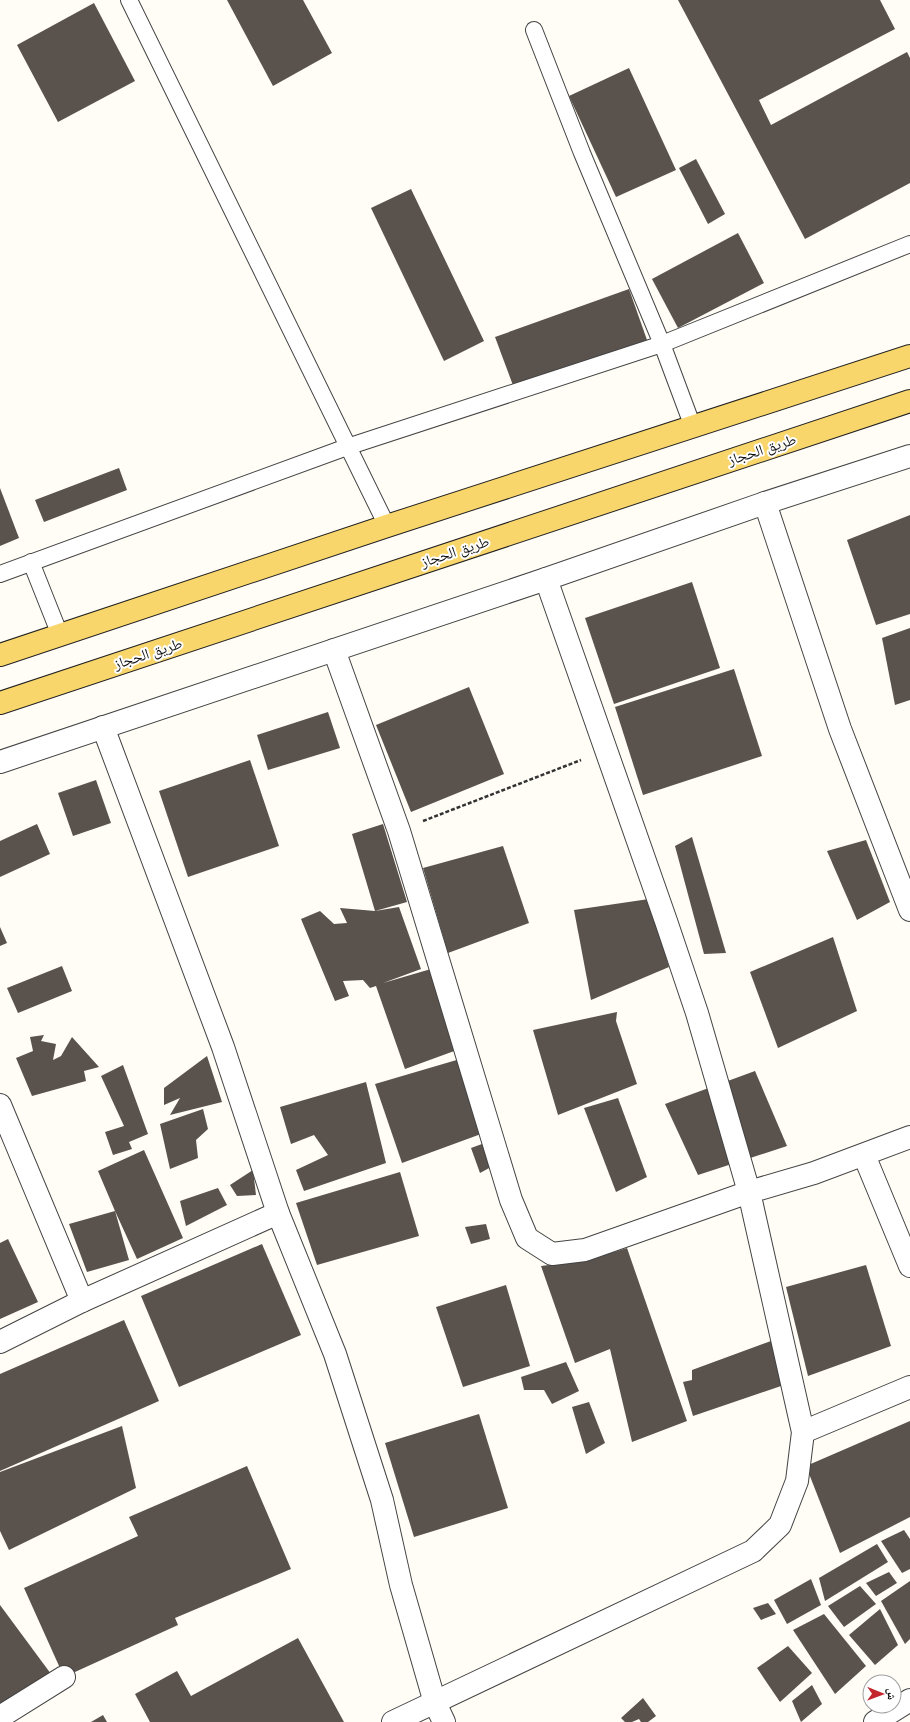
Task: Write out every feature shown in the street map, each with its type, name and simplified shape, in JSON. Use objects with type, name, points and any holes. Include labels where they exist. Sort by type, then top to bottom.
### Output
[{"type":"main road","points":[[0,655],[387,526],[910,356]]},
{"type":"main road","name":"طريق الحجاز","points":[[0,703],[910,401]]},
{"type":"street","points":[[0,762],[546,579],[764,502],[910,456]]},
{"type":"street","points":[[764,502],[840,728],[910,910]]},
{"type":"street","points":[[393,1722],[439,1712],[753,1551],[780,1525],[797,1481],[803,1432],[749,1192],[694,1006],[666,921],[605,751],[546,579]]},
{"type":"street","points":[[334,650],[399,831],[511,1200],[527,1238],[552,1254],[585,1250],[749,1192],[864,1155],[910,1137]]},
{"type":"street","points":[[103,728],[223,1047],[278,1213],[335,1354],[382,1500],[401,1585],[439,1712]]},
{"type":"street","points":[[0,1105],[82,1301]]},
{"type":"street","points":[[864,1155],[908,1255]]},
{"type":"street","points":[[0,1342],[82,1301],[278,1213]]},
{"type":"street","points":[[803,1432],[910,1387]]},
{"type":"street","points":[[0,1717],[64,1677]]},
{"type":"street","points":[[875,1722],[910,1700]]},
{"type":"lane","points":[[129,0],[387,526]]},
{"type":"lane","points":[[534,30],[582,153],[662,344],[693,427]]},
{"type":"lane","points":[[0,574],[347,447],[662,344],[910,244]]},
{"type":"lane","points":[[31,562],[60,635]]},
{"type":"path","points":[[399,831],[605,751]]},
{"type":"building","points":[[227,0],[303,0],[332,53],[273,86]]},
{"type":"building","points":[[678,0],[880,0],[895,29],[759,100],[771,125],[907,52],[910,58],[910,183],[805,239]]},
{"type":"building","points":[[94,3],[135,81],[58,122],[17,45]]},
{"type":"building","points":[[629,68],[676,170],[616,197],[569,96]]},
{"type":"building","points":[[696,159],[725,214],[708,224],[679,168]]},
{"type":"building","points":[[411,189],[484,341],[444,361],[371,208]]},
{"type":"building","points":[[738,233],[764,283],[678,328],[652,279]]},
{"type":"building","points":[[629,289],[647,340],[514,388],[495,337]]},
{"type":"building","points":[[119,468],[127,490],[44,522],[35,500]]},
{"type":"building","points":[[0,488],[19,538],[0,546]]},
{"type":"building","points":[[910,515],[910,614],[876,625],[847,540]]},
{"type":"building","points":[[692,582],[720,668],[614,704],[585,618]]},
{"type":"building","points":[[910,628],[910,700],[895,705],[882,638]]},
{"type":"building","points":[[734,669],[762,756],[643,795],[615,707]]},
{"type":"building","points":[[469,687],[504,774],[411,812],[376,725]]},
{"type":"building","points":[[328,712],[340,748],[268,770],[257,735]]},
{"type":"building","points":[[250,760],[279,846],[188,877],[159,791]]},
{"type":"building","points":[[96,780],[111,823],[73,836],[58,793]]},
{"type":"building","points":[[37,824],[50,854],[0,877],[0,841]]},
{"type":"building","points":[[383,824],[407,902],[375,911],[352,834]]},
{"type":"building","points":[[692,837],[726,953],[704,954],[675,846]]},
{"type":"building","points":[[866,840],[890,902],[857,920],[827,851]]},
{"type":"building","points":[[503,846],[529,923],[448,953],[423,868]]},
{"type":"building","points":[[649,899],[669,967],[591,1000],[574,910]]},
{"type":"building","points":[[399,907],[421,969],[383,983],[431,969],[457,1050],[405,1069],[376,986],[370,988],[363,980],[343,981],[349,996],[335,1001],[301,919],[320,911],[334,924],[347,923],[340,908],[375,911]]},
{"type":"building","points":[[0,927],[7,943],[0,946]]},
{"type":"building","points":[[833,937],[857,1011],[778,1048],[750,972]]},
{"type":"building","points":[[62,966],[72,991],[18,1013],[7,988]]},
{"type":"building","points":[[617,1012],[616,1021],[637,1084],[558,1115],[533,1030]]},
{"type":"building","points":[[44,1035],[41,1041],[56,1044],[53,1060],[61,1056],[72,1037],[99,1067],[84,1071],[86,1081],[32,1096],[16,1058],[33,1051],[30,1037]]},
{"type":"building","points":[[207,1056],[222,1102],[170,1115],[180,1098],[164,1105],[164,1088]]},
{"type":"building","points":[[460,1059],[481,1134],[402,1163],[375,1084]]},
{"type":"building","points":[[123,1065],[148,1134],[129,1142],[132,1149],[113,1155],[105,1132],[124,1126],[101,1076]]},
{"type":"building","points":[[755,1071],[787,1146],[698,1175],[665,1104]]},
{"type":"building","points":[[366,1082],[386,1163],[304,1191],[296,1170],[328,1155],[314,1135],[291,1144],[280,1107]]},
{"type":"building","points":[[618,1098],[647,1177],[616,1192],[584,1108]]},
{"type":"building","points":[[203,1109],[208,1129],[196,1140],[198,1158],[170,1169],[160,1124]]},
{"type":"building","points":[[482,1144],[491,1167],[480,1173],[471,1148]]},
{"type":"building","points":[[144,1150],[183,1238],[137,1259],[98,1171]]},
{"type":"building","points":[[253,1170],[256,1195],[237,1196],[230,1185]]},
{"type":"building","points":[[400,1172],[419,1236],[317,1265],[296,1203]]},
{"type":"building","points":[[218,1188],[227,1205],[186,1226],[180,1201]]},
{"type":"building","points":[[115,1211],[129,1260],[87,1272],[69,1224]]},
{"type":"building","points":[[486,1224],[490,1239],[471,1244],[465,1227]]},
{"type":"building","points":[[8,1239],[38,1302],[0,1319],[0,1243]]},
{"type":"building","points":[[262,1244],[301,1335],[179,1387],[141,1296]]},
{"type":"building","points":[[627,1248],[687,1421],[632,1442],[610,1349],[575,1363],[541,1266],[588,1260]]},
{"type":"building","points":[[866,1265],[891,1346],[808,1376],[786,1287]]},
{"type":"building","points":[[506,1285],[530,1366],[463,1387],[436,1307]]},
{"type":"building","points":[[124,1320],[159,1401],[0,1471],[0,1374]]},
{"type":"building","points":[[771,1341],[784,1385],[693,1416],[683,1382],[692,1380],[692,1370]]},
{"type":"building","points":[[566,1362],[579,1391],[552,1404],[544,1390],[524,1390],[521,1377]]},
{"type":"building","points":[[589,1402],[605,1443],[586,1454],[572,1407]]},
{"type":"building","points":[[479,1414],[508,1508],[414,1537],[385,1443]]},
{"type":"building","points":[[910,1421],[910,1517],[840,1553],[806,1466]]},
{"type":"building","points":[[122,1426],[136,1488],[9,1550],[0,1531],[0,1472]]},
{"type":"building","points":[[247,1466],[291,1569],[175,1618],[178,1625],[64,1677],[24,1588],[138,1536],[129,1517]]},
{"type":"building","points":[[904,1530],[910,1539],[910,1569],[902,1573],[881,1541]]},
{"type":"building","points":[[877,1544],[888,1562],[825,1601],[819,1578]]},
{"type":"building","points":[[889,1572],[897,1583],[876,1596],[866,1583]]},
{"type":"building","points":[[811,1579],[821,1605],[787,1624],[774,1600]]},
{"type":"building","points":[[910,1581],[910,1639],[905,1644],[881,1601]]},
{"type":"building","points":[[860,1586],[876,1604],[844,1627],[828,1606]]},
{"type":"building","points":[[768,1603],[776,1614],[761,1620],[753,1608]]},
{"type":"building","points":[[0,1605],[51,1674],[0,1713]]},
{"type":"building","points":[[880,1609],[898,1645],[875,1665],[849,1635]]},
{"type":"building","points":[[824,1614],[866,1666],[835,1694],[793,1630]]},
{"type":"building","points":[[298,1638],[344,1722],[150,1722],[135,1694],[177,1671],[191,1696]]},
{"type":"building","points":[[788,1646],[812,1673],[780,1702],[757,1668]]},
{"type":"building","points":[[812,1685],[822,1704],[801,1722],[792,1701]]},
{"type":"building","points":[[643,1698],[656,1716],[648,1722],[641,1722],[639,1719],[632,1722],[625,1722],[621,1718]]},
{"type":"building","points":[[103,1715],[107,1722],[91,1722]]}]
